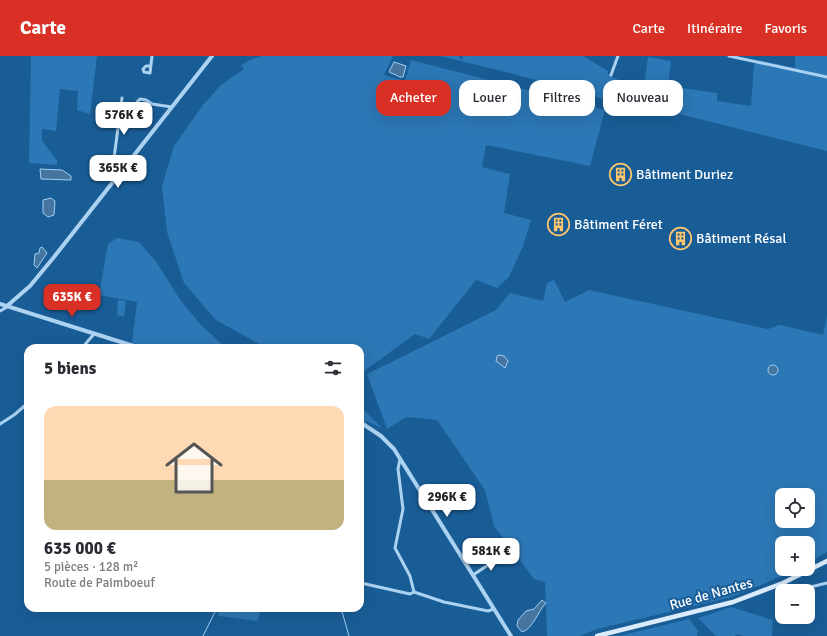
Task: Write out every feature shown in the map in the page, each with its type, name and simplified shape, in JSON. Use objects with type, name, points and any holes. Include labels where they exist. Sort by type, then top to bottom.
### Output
[{"type":"main road","name":"Rue de Nantes","points":[[597,636],[733,602],[783,582],[827,561]]},
{"type":"street","points":[[150,66],[152,56]]},
{"type":"street","points":[[0,311],[30,286],[212,56]]},
{"type":"street","points":[[611,75],[618,56]]},
{"type":"street","points":[[729,56],[827,77]]},
{"type":"street","points":[[116,178],[112,173],[122,98]]},
{"type":"street","points":[[138,116],[137,102],[140,99],[146,100],[152,104],[172,107]]},
{"type":"street","points":[[0,304],[127,344]]},
{"type":"street","points":[[85,344],[94,334]]},
{"type":"street","points":[[0,424],[24,406]]},
{"type":"street","points":[[364,425],[381,436],[400,459],[511,636]]},
{"type":"street","points":[[400,459],[398,469],[403,508],[395,548],[410,576],[414,592]]},
{"type":"street","points":[[473,575],[500,557]]},
{"type":"street","points":[[815,586],[827,583]]},
{"type":"street","points":[[364,584],[410,594],[414,592],[444,602],[488,611],[494,609]]},
{"type":"shaded area","points":[[31,56],[97,56],[90,114],[77,110],[78,91],[60,89],[56,131],[42,129],[42,141],[57,160],[57,165],[29,163]]},
{"type":"shaded area","points":[[262,56],[393,56],[384,75],[402,80],[376,80],[376,116],[451,116],[451,80],[405,80],[411,60],[489,80],[459,80],[459,116],[521,116],[521,88],[529,90],[529,116],[595,116],[595,107],[603,109],[603,116],[590,166],[486,145],[482,167],[510,174],[504,213],[531,220],[523,246],[509,277],[497,288],[476,280],[429,339],[415,334],[364,371],[364,344],[259,344],[216,320],[184,283],[167,232],[162,186],[174,146],[203,105],[221,85],[244,69],[241,65]]},
{"type":"shaded area","points":[[440,56],[459,56],[461,60],[463,56],[583,56],[608,71],[608,74],[618,80],[603,80],[603,99],[595,97],[595,80],[535,80]]},
{"type":"shaded area","points":[[795,56],[827,56],[827,151],[683,115],[683,88],[717,93],[717,101],[751,106],[754,65],[758,60],[795,68]]},
{"type":"shaded area","points":[[648,57],[671,61],[669,80],[645,80]]},
{"type":"shaded area","points":[[394,62],[406,66],[403,77],[389,72]]},
{"type":"shaded area","points":[[40,169],[62,170],[71,176],[71,180],[41,179]]},
{"type":"shaded area","points":[[51,198],[55,201],[54,215],[48,217],[43,213],[43,200]]},
{"type":"shaded area","points":[[117,238],[139,242],[157,263],[179,298],[200,324],[222,344],[132,343],[137,302],[99,295],[108,244]]},
{"type":"shaded area","points":[[42,247],[47,253],[37,268],[34,265],[35,254],[39,253],[40,248]]},
{"type":"shaded area","points":[[554,280],[565,302],[589,290],[768,329],[780,325],[823,335],[827,316],[827,552],[815,559],[815,536],[775,536],[775,576],[781,576],[766,583],[728,598],[597,629],[580,636],[547,636],[545,582],[534,579],[494,526],[485,490],[437,420],[406,417],[387,429],[367,374],[496,310],[510,293],[543,301],[547,283]]},
{"type":"shaded area","points":[[118,300],[126,301],[124,317],[117,315]]},
{"type":"shaded area","points":[[497,356],[504,356],[508,361],[505,368],[496,361]]},
{"type":"shaded area","points":[[773,365],[778,370],[773,375],[768,370]]},
{"type":"shaded area","points":[[364,410],[382,428],[364,421]]},
{"type":"shaded area","points":[[542,600],[546,603],[532,624],[522,632],[517,626],[518,620],[526,611],[534,609]]},
{"type":"shaded area","points":[[731,607],[773,620],[772,636],[743,636],[737,634],[735,636],[716,636],[698,618]]},
{"type":"shaded area","points":[[218,612],[260,612],[258,621],[218,616]]},
{"type":"shaded area","points":[[689,619],[698,631],[697,636],[619,636]]},
{"type":"waterway","points":[[203,636],[215,612]]},
{"type":"waterway","points":[[342,612],[349,636]]},
{"type":"place","name":"Bâtiment Duriez","points":[[621,174]]},
{"type":"place","name":"Bâtiment Féret","points":[[558,224]]},
{"type":"place","name":"Bâtiment Résal","points":[[680,238]]}]
